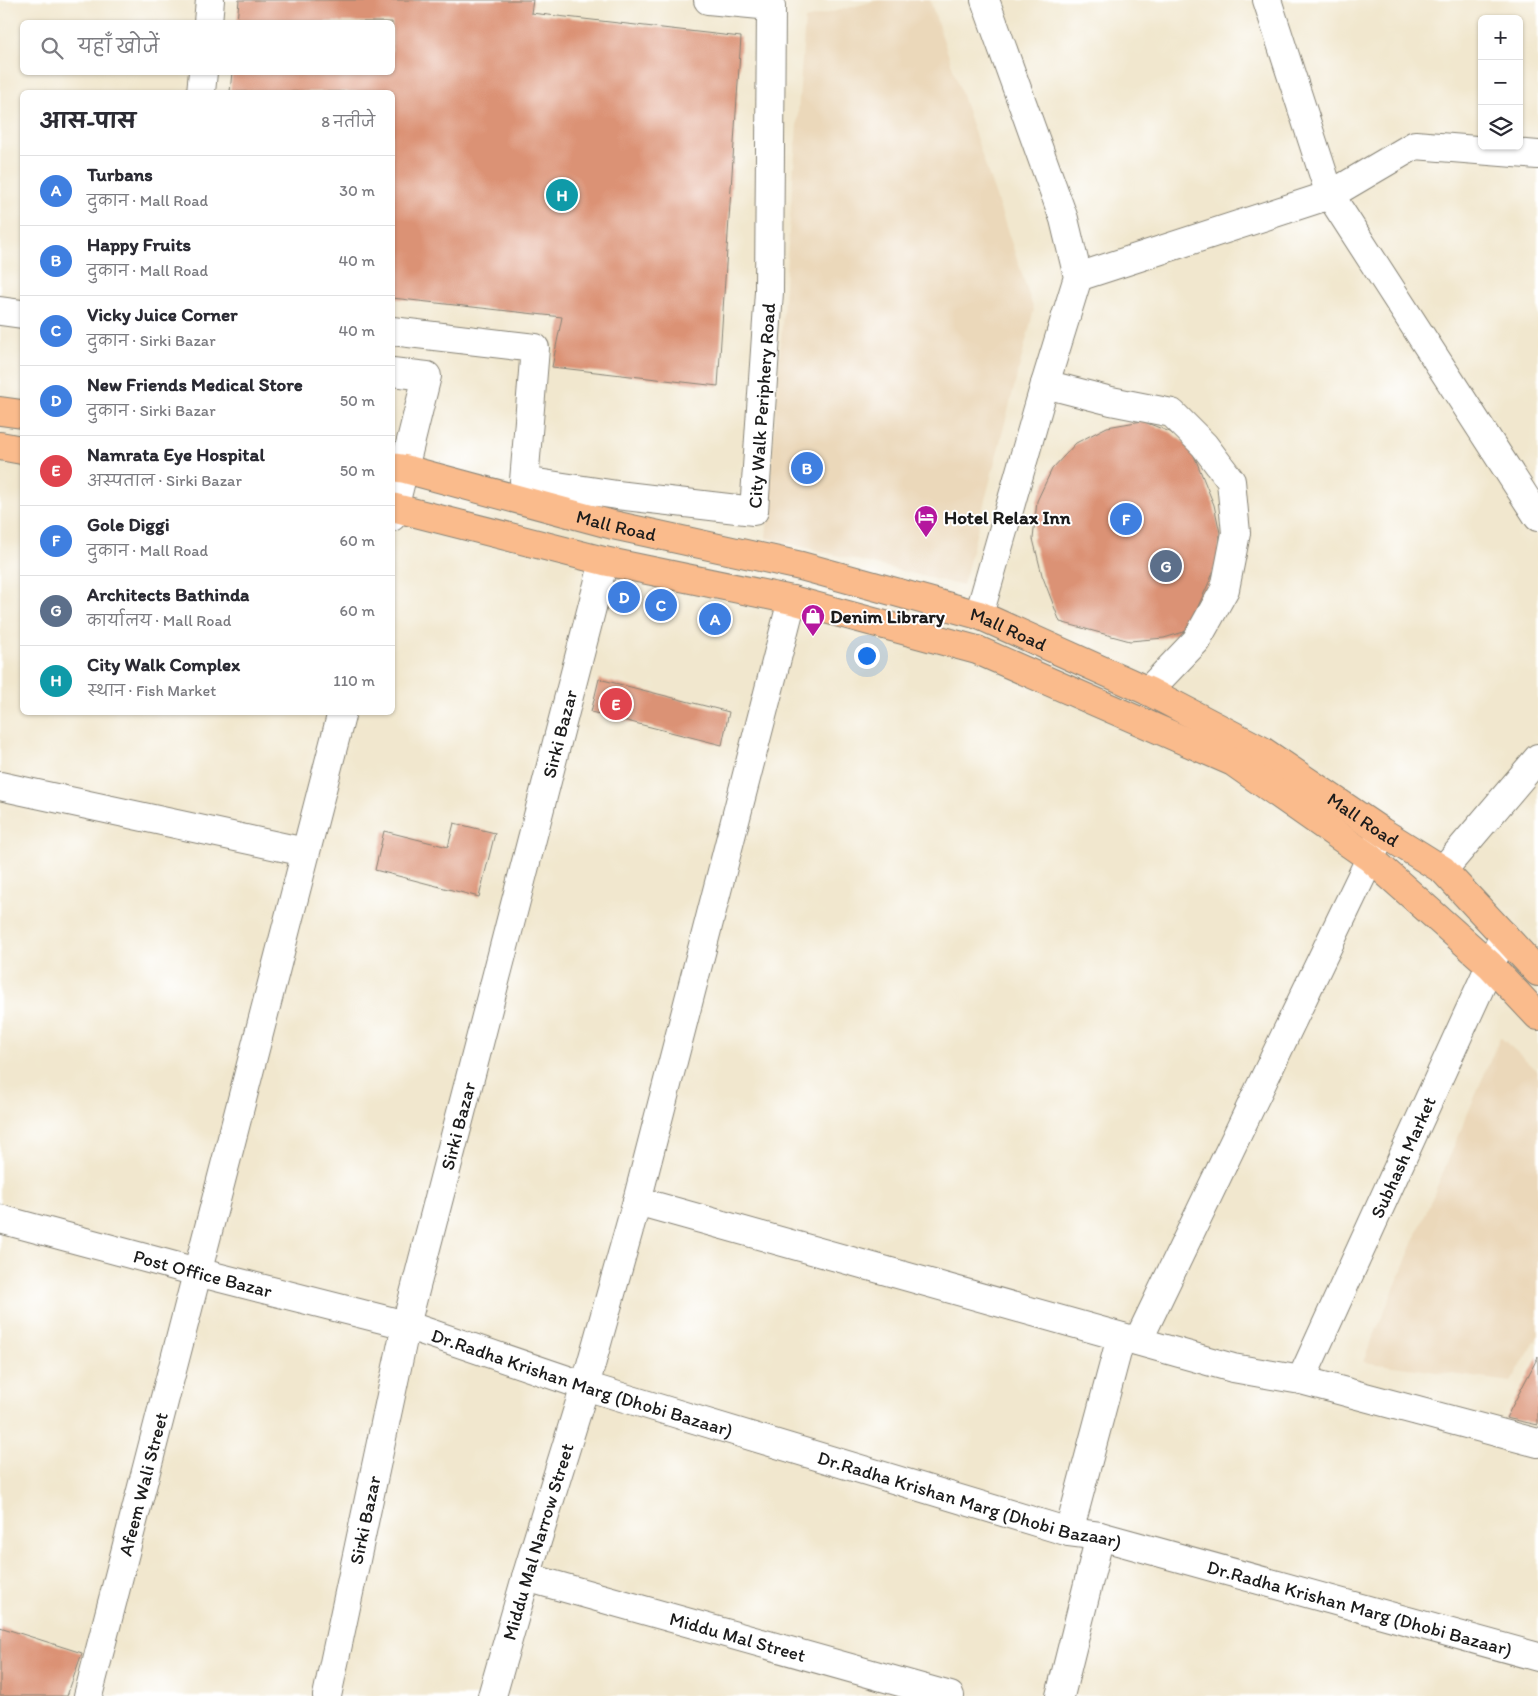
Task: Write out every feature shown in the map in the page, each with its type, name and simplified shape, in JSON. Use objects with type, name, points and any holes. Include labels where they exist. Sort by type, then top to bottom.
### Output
[{"type":"main road","points":[[0,411],[20,414]]},
{"type":"main road","points":[[0,446],[20,450]]},
{"type":"main road","name":"Mall Road","points":[[399,468],[613,525],[801,566],[979,615],[1148,690],[1261,750],[1382,832],[1443,870],[1538,972]]},
{"type":"main road","points":[[395,510],[604,561],[792,600],[977,650],[1233,762],[1370,858],[1490,966],[1538,1016]]},
{"type":"street","points":[[208,20],[210,0]]},
{"type":"street","name":"City Walk Periphery Road","points":[[395,331],[535,348],[524,481],[617,495],[754,510],[769,292],[772,6],[708,0]]},
{"type":"street","points":[[979,615],[1045,384],[1078,277],[1064,220],[985,0]]},
{"type":"street","points":[[1267,0],[1330,195],[1538,517]]},
{"type":"street","points":[[201,90],[203,75]]},
{"type":"street","points":[[1078,277],[1330,195],[1415,145],[1538,155]]},
{"type":"street","points":[[0,310],[20,314]]},
{"type":"street","points":[[395,372],[427,376],[399,468],[395,496]]},
{"type":"street","points":[[1045,384],[1110,402],[1172,413],[1204,445],[1231,481],[1236,532],[1225,589],[1196,642],[1148,690]]},
{"type":"street","points":[[613,525],[617,495]]},
{"type":"street","name":"Sirki Bazar","points":[[327,1696],[406,1325],[604,561]]},
{"type":"street","name":"Middu Mal Narrow Street","points":[[492,1696],[526,1577],[586,1386],[637,1201],[792,600]]},
{"type":"street","name":"Afeem Wali Street","points":[[88,1696],[341,715]]},
{"type":"street","points":[[1443,870],[1538,758]]},
{"type":"street","points":[[0,786],[305,852]]},
{"type":"street","points":[[1069,1532],[1129,1339],[1382,832]]},
{"type":"street","name":"Subhash Market","points":[[1301,1380],[1504,935]]},
{"type":"street","points":[[637,1201],[1233,1368],[1301,1380],[1538,1443]]},
{"type":"street","name":"Post Office Bazar","points":[[0,1219],[197,1272],[406,1325]]},
{"type":"street","name":"Dr.Radha Krishan Marg (Dhobi Bazaar)","points":[[406,1325],[586,1386],[1069,1532],[1100,1536],[1538,1657]]},
{"type":"street","points":[[1060,1696],[1100,1536]]},
{"type":"street","name":"Middu Mal Street","points":[[526,1577],[950,1696]]},
{"type":"shaded area","points":[[879,0],[930,0],[1034,310],[963,586],[766,538],[805,19]]},
{"type":"shaded area","points":[[1500,1037],[1538,1071],[1538,1337],[1511,1382],[1363,1362]]},
{"type":"building","points":[[239,0],[533,0],[531,13],[741,37],[718,386],[552,367],[562,317],[395,298],[395,90],[230,90],[232,75],[395,75],[395,20],[237,20]]},
{"type":"building","points":[[1142,421],[1170,432],[1191,448],[1214,505],[1220,533],[1219,560],[1187,631],[1164,638],[1130,641],[1060,622],[1042,575],[1033,539],[1037,501],[1052,469],[1076,443],[1107,427]]},
{"type":"building","points":[[599,679],[729,712],[722,745],[591,712]]},
{"type":"building","points":[[454,823],[495,833],[479,897],[375,870],[384,831],[448,847]]},
{"type":"building","points":[[1538,1357],[1538,1425],[1506,1418]]},
{"type":"building","points":[[0,1627],[82,1653],[67,1696],[0,1696]]},
{"type":"place","name":"City Walk Complex","points":[[562,195]]},
{"type":"place","name":"Happy Fruits","points":[[807,468]]},
{"type":"place","name":"Gole Diggi","points":[[1126,519]]},
{"type":"place","name":"Hotel Relax Inn","points":[[926,538]]},
{"type":"place","name":"Architects Bathinda","points":[[1166,566]]},
{"type":"place","name":"New Friends Medical Store","points":[[624,597]]},
{"type":"place","name":"Vicky Juice Corner","points":[[661,605]]},
{"type":"place","name":"Turbans","points":[[715,619]]},
{"type":"place","name":"Denim Library","points":[[813,637]]},
{"type":"place","name":"Namrata Eye Hospital","points":[[616,704]]}]
